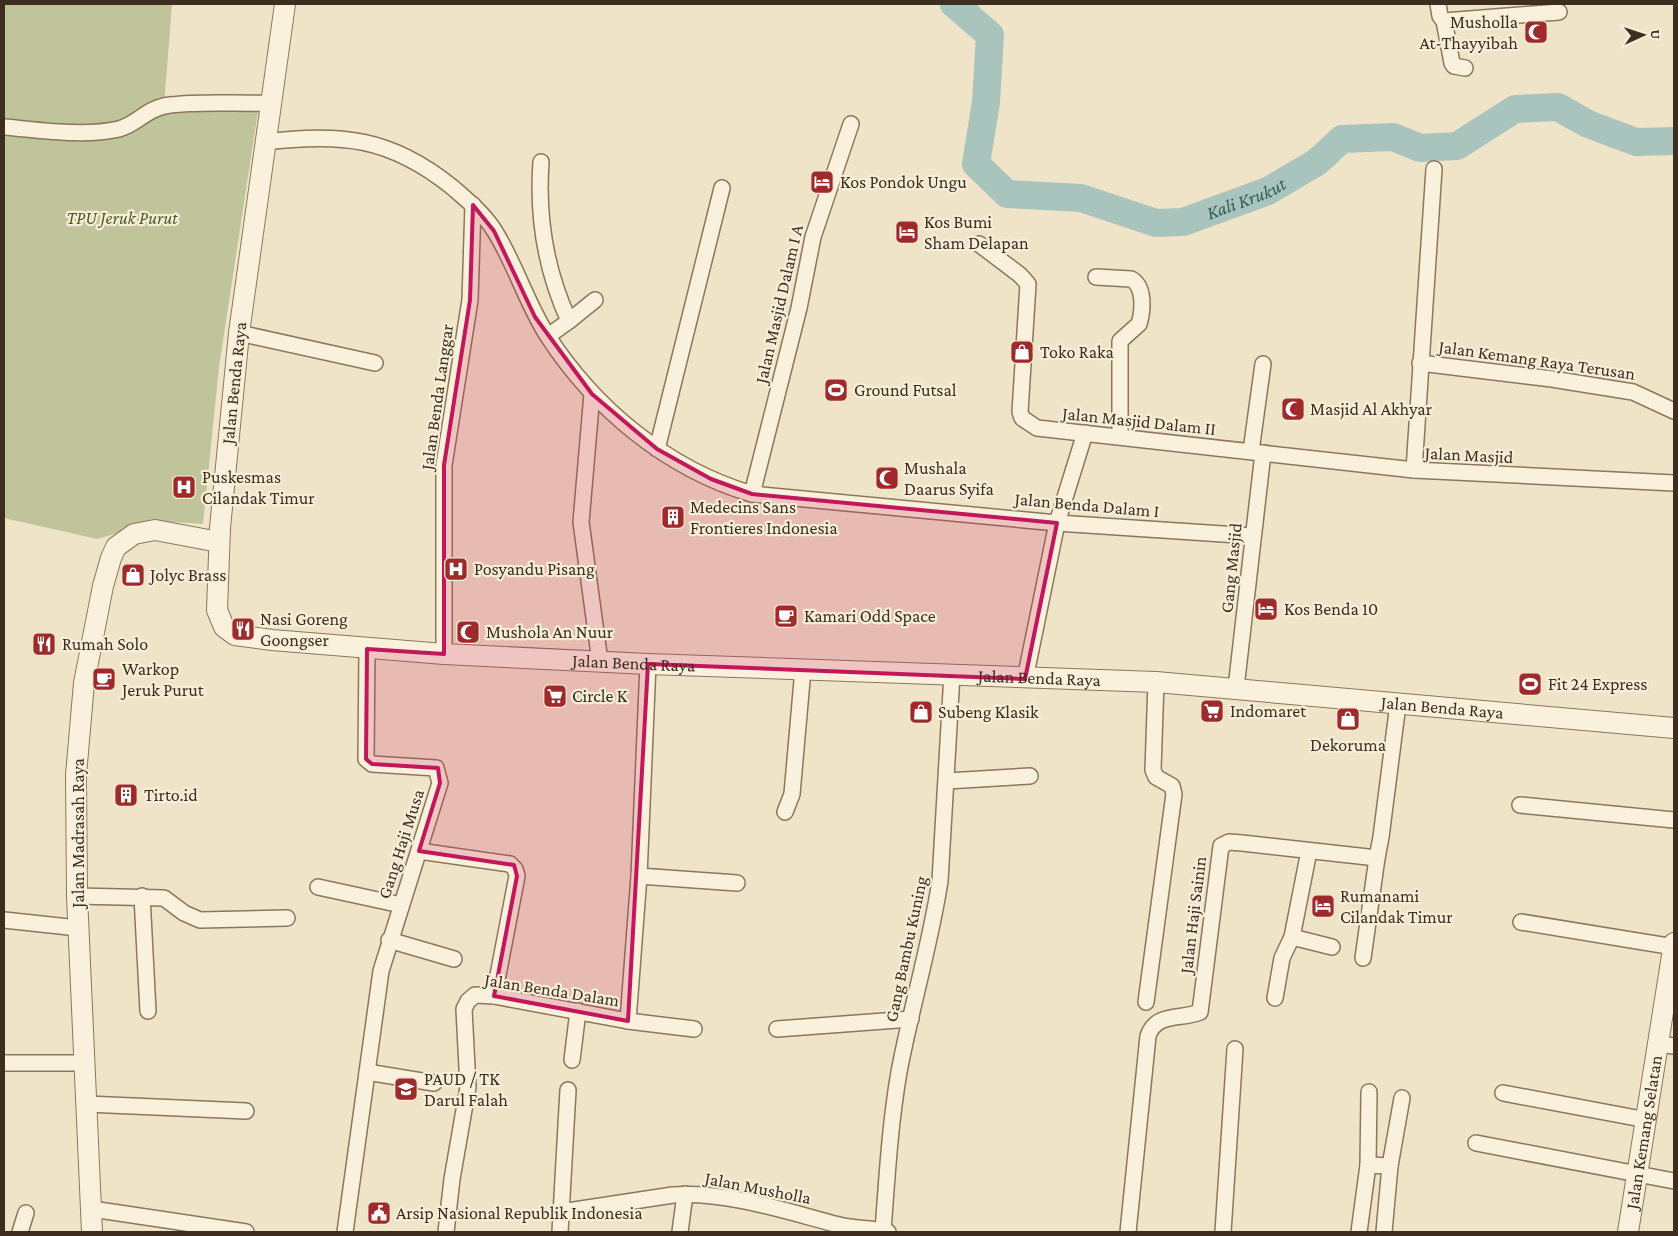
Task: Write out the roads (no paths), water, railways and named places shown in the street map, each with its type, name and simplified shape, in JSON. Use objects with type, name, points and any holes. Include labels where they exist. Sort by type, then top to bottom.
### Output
[{"type":"street","name":"Jalan Benda Raya","points":[[285,4],[264,142],[239,333],[219,542],[217,610],[221,622],[229,631],[245,638],[444,654],[648,664],[952,674],[1025,679],[1156,682],[1674,728]]},
{"type":"street","points":[[1438,4],[1440,16],[1444,21],[1452,63],[1454,66],[1466,68]]},
{"type":"street","points":[[1444,21],[1559,12]]},
{"type":"street","points":[[4,127],[69,132],[119,129],[135,122],[145,113],[170,105],[270,103]]},
{"type":"street","name":"Jalan Masjid Dalam I A","points":[[752,494],[799,308],[813,238],[851,124]]},
{"type":"street","name":"Jalan Benda Dalam I","points":[[264,142],[348,138],[393,150],[416,161],[438,176],[473,205],[494,230],[535,317],[592,394],[657,449],[711,479],[752,494],[1057,523],[1253,536]]},
{"type":"street","points":[[541,162],[539,196],[545,244],[554,283],[569,321]]},
{"type":"street","points":[[1414,470],[1434,169]]},
{"type":"street","points":[[657,449],[722,188]]},
{"type":"street","name":"Jalan Benda Langgar","points":[[444,654],[444,465],[470,300],[473,205]]},
{"type":"street","name":"Jalan Masjid Dalam II","points":[[979,244],[1026,280],[1028,290],[1020,412],[1022,418],[1037,428],[1257,452]]},
{"type":"street","points":[[1096,277],[1131,279],[1136,281],[1141,291],[1139,324],[1120,341],[1120,436]]},
{"type":"street","points":[[548,336],[595,300]]},
{"type":"street","points":[[239,333],[374,363]]},
{"type":"street","name":"Jalan Kemang Raya Terusan","points":[[1420,362],[1552,379],[1633,392],[1674,411]]},
{"type":"street","name":"Gang Masjid","points":[[1236,688],[1253,536],[1263,364]]},
{"type":"street","points":[[592,394],[581,522],[600,662]]},
{"type":"street","points":[[1025,679],[1057,523],[1085,433]]},
{"type":"street","name":"Jalan Masjid","points":[[1257,452],[1414,470],[1674,483]]},
{"type":"street","name":"Jalan Madrasah Raya","points":[[92,1232],[77,896],[76,774],[84,683],[111,558],[123,540],[143,532],[155,530],[219,542]]},
{"type":"street","name":"Gang Haji Musa","points":[[345,1232],[378,985],[390,937],[440,783],[439,772],[433,768],[372,764],[366,759],[367,649]]},
{"type":"street","name":"Jalan Benda Dalam","points":[[446,1232],[452,1179],[468,1087],[464,1009],[468,1001],[475,995],[494,996],[628,1022],[639,876],[648,664]]},
{"type":"street","points":[[785,812],[792,794],[803,669]]},
{"type":"street","name":"Gang Bambu Kuning","points":[[886,1232],[891,1120],[911,1019],[935,914],[944,842],[952,674]]},
{"type":"street","points":[[1146,1002],[1174,794],[1172,786],[1156,777],[1153,770],[1156,682]]},
{"type":"street","points":[[1363,958],[1398,704]]},
{"type":"street","points":[[947,781],[1030,776]]},
{"type":"street","points":[[1520,805],[1674,820]]},
{"type":"street","name":"Jalan Haji Sainin","points":[[1128,1232],[1148,1036],[1150,1028],[1159,1021],[1200,1012],[1221,846],[1233,842],[1376,858]]},
{"type":"street","points":[[419,851],[510,864],[516,869],[517,876],[494,996]]},
{"type":"street","points":[[1275,998],[1284,951],[1292,937],[1309,851]]},
{"type":"street","points":[[639,876],[737,883]]},
{"type":"street","points":[[318,887],[401,906]]},
{"type":"street","points":[[77,896],[164,898],[188,916],[200,920],[286,918]]},
{"type":"street","points":[[142,896],[148,1011]]},
{"type":"street","points":[[4,920],[78,928]]},
{"type":"street","points":[[1521,922],[1674,945]]},
{"type":"street","points":[[390,937],[454,959]]},
{"type":"street","points":[[1292,937],[1332,947]]},
{"type":"street","name":"Jalan Kemang Selatan","points":[[1628,1232],[1647,1120],[1667,1045],[1674,945]]},
{"type":"street","points":[[572,1060],[578,1011]]},
{"type":"street","points":[[777,1029],[911,1019]]},
{"type":"street","points":[[628,1022],[694,1029]]},
{"type":"street","points":[[1223,1232],[1235,1049]]},
{"type":"street","points":[[4,1063],[84,1063]]},
{"type":"street","points":[[367,1072],[434,1083]]},
{"type":"street","points":[[560,1232],[568,1090]]},
{"type":"street","points":[[1359,1232],[1368,1165],[1369,1092]]},
{"type":"street","points":[[1503,1093],[1647,1120]]},
{"type":"street","points":[[1384,1232],[1390,1166],[1402,1098]]},
{"type":"street","points":[[87,1104],[246,1110]]},
{"type":"street","points":[[1476,1143],[1674,1181]]},
{"type":"street","points":[[1368,1165],[1390,1166]]},
{"type":"street","points":[[680,1232],[685,1194]]},
{"type":"street","name":"Jalan Musholla","points":[[561,1212],[685,1194],[756,1203],[841,1229],[886,1232]]},
{"type":"street","points":[[92,1209],[246,1232]]},
{"type":"street","points":[[20,1232],[26,1213]]},
{"type":"waterway","name":"Kali Krukut","points":[[954,4],[990,35],[986,102],[976,164],[1007,194],[1081,198],[1156,223],[1183,222],[1268,191],[1317,162],[1342,139],[1393,137],[1420,148],[1457,146],[1515,109],[1558,107],[1588,124],[1636,142],[1674,141]]},
{"type":"place","name":"Musholla At-Thayyibah","points":[[1536,32]]},
{"type":"place","name":"Kos Pondok Ungu","points":[[822,182]]},
{"type":"place","name":"Kos Bumi Sham Delapan","points":[[907,232]]},
{"type":"place","name":"Toko Raka","points":[[1022,352]]},
{"type":"place","name":"Ground Futsal","points":[[836,390]]},
{"type":"place","name":"Masjid Al Akhyar","points":[[1293,409]]},
{"type":"place","name":"Mushala Daarus Syifa","points":[[887,478]]},
{"type":"place","name":"Puskesmas Cilandak Timur","points":[[184,487]]},
{"type":"place","name":"Medecins Sans Frontieres Indonesia","points":[[673,517]]},
{"type":"place","name":"Posyandu Pisang","points":[[456,569]]},
{"type":"place","name":"Jolyc Brass","points":[[133,575]]},
{"type":"place","name":"Kos Benda 10","points":[[1266,609]]},
{"type":"place","name":"Kamari Odd Space","points":[[786,616]]},
{"type":"place","name":"Nasi Goreng Goongser","points":[[243,629]]},
{"type":"place","name":"Mushola An Nuur","points":[[468,632]]},
{"type":"place","name":"Rumah Solo","points":[[44,644]]},
{"type":"place","name":"Warkop Jeruk Purut","points":[[104,679]]},
{"type":"place","name":"Fit 24 Express","points":[[1530,684]]},
{"type":"place","name":"Circle K","points":[[555,696]]},
{"type":"place","name":"Indomaret","points":[[1212,711]]},
{"type":"place","name":"Subeng Klasik","points":[[921,712]]},
{"type":"place","name":"Dekoruma","points":[[1348,719]]},
{"type":"place","name":"Tirto.id","points":[[126,795]]},
{"type":"place","name":"Rumanami Cilandak Timur","points":[[1323,906]]},
{"type":"place","name":"PAUD / TK Darul Falah","points":[[406,1089]]},
{"type":"place","name":"Arsip Nasional Republik Indonesia","points":[[379,1213]]},
{"type":"park label","name":"TPU Jeruk Purut","points":[[122,218]]}]
